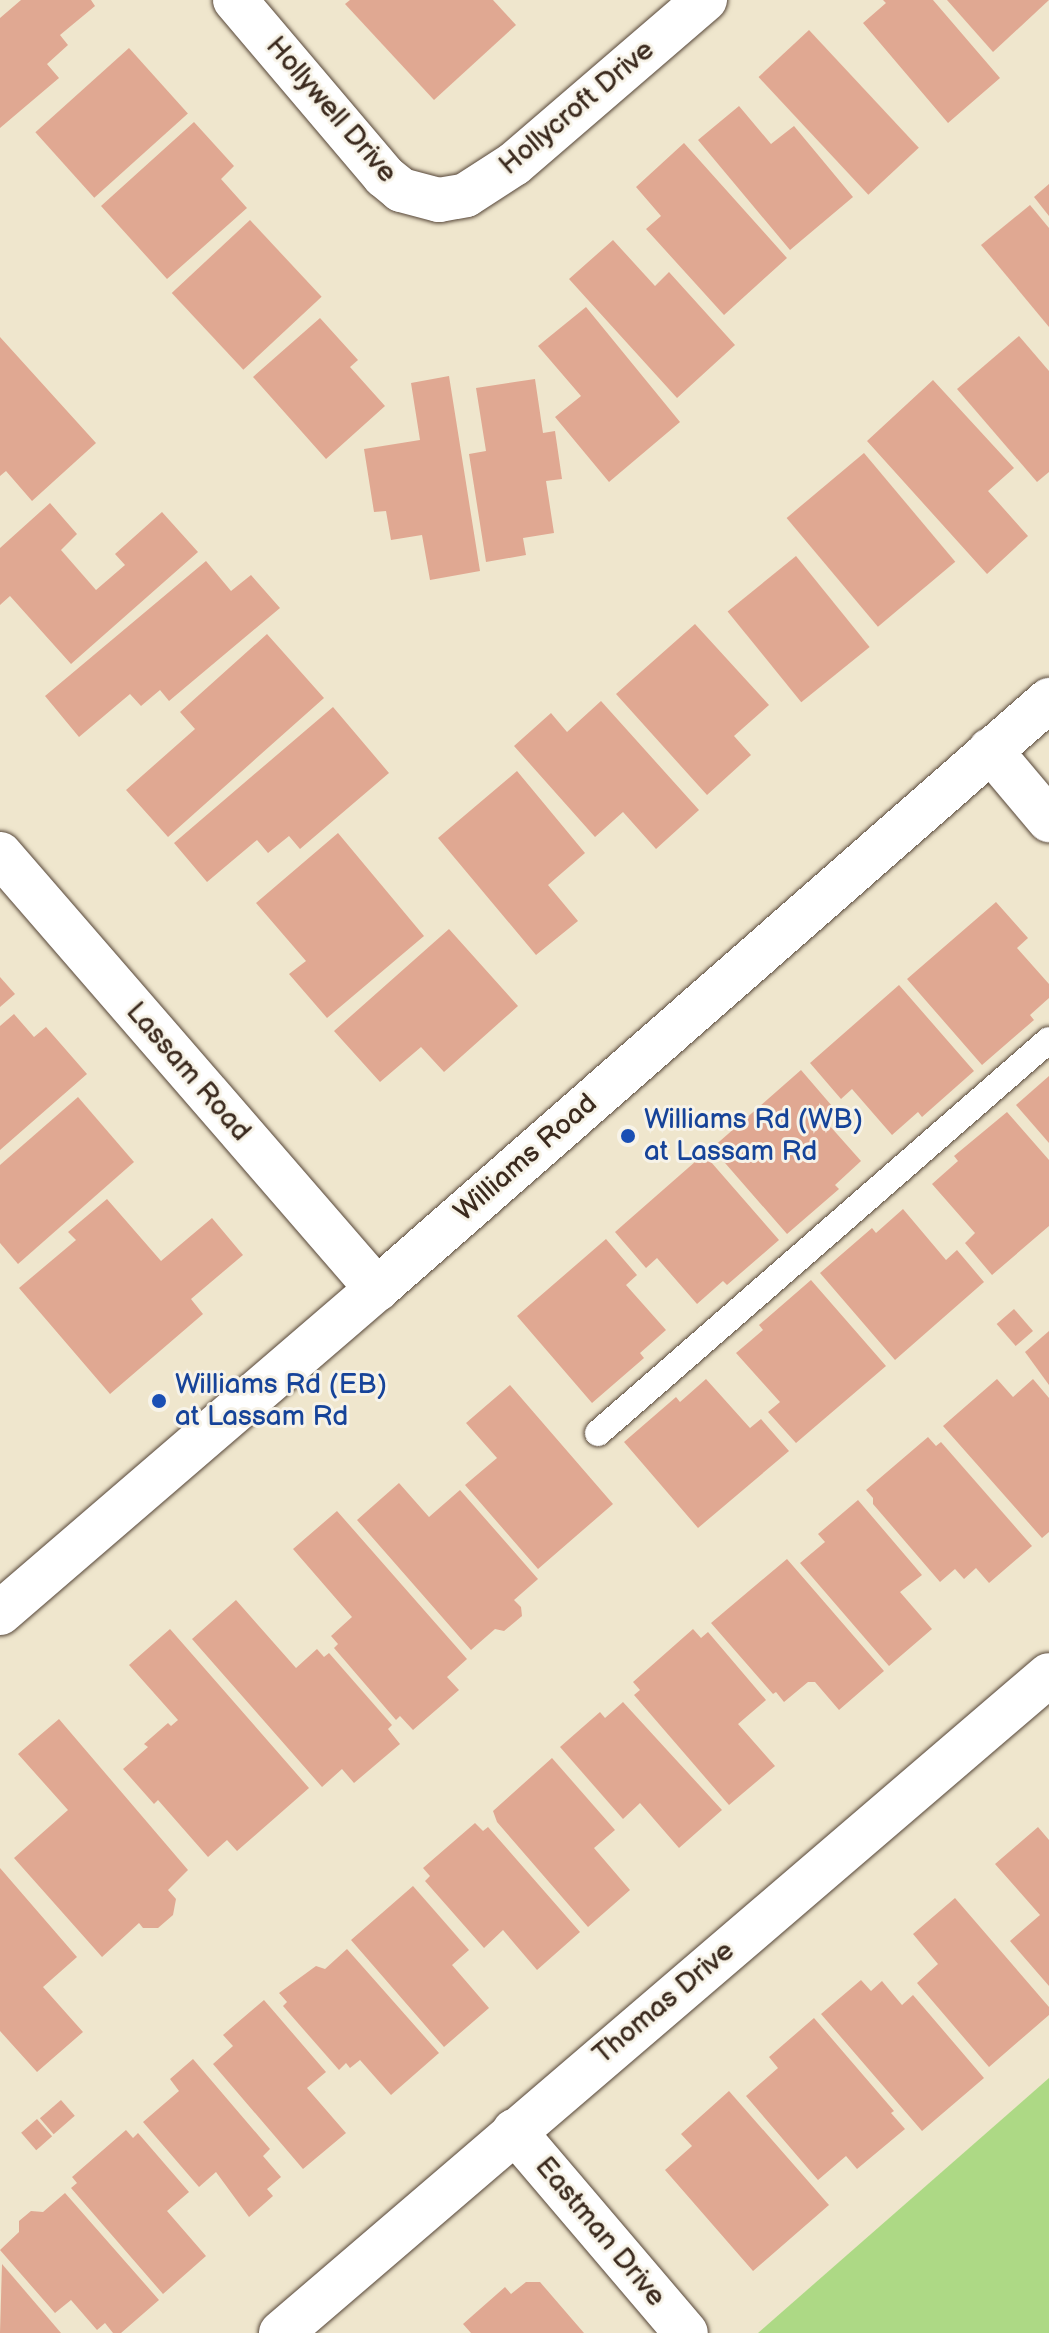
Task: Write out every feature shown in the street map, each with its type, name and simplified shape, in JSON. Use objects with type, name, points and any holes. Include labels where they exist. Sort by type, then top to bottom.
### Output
[{"type":"street","name":"Hollywell Drive","points":[[235,0],[384,176],[401,190],[439,200]]},
{"type":"street","name":"Hollycroft Drive","points":[[439,200],[466,195],[514,164],[705,0]]},
{"type":"street","name":"Williams Road","points":[[0,1613],[377,1289],[1049,700]]},
{"type":"street","points":[[990,750],[1049,820]]},
{"type":"street","name":"Lassam Road","points":[[0,854],[377,1289]]},
{"type":"street","name":"Thomas Drive","points":[[281,2333],[1049,1675]]},
{"type":"street","name":"Eastman Drive","points":[[514,2131],[686,2333]]},
{"type":"lane","points":[[598,1433],[1049,1040]]},
{"type":"green space","points":[[1049,2078],[1049,2333],[758,2333]]},
{"type":"building","points":[[21,0],[91,0],[95,6],[60,35],[68,45],[47,64],[59,78],[0,128],[0,18]]},
{"type":"building","points":[[350,0],[493,0],[516,25],[434,100],[345,4]]},
{"type":"building","points":[[883,0],[933,0],[1000,78],[948,123],[863,23],[886,3]]},
{"type":"building","points":[[947,0],[1049,0],[993,52]]},
{"type":"building","points":[[809,30],[919,148],[868,195],[759,77]]},
{"type":"building","points":[[129,48],[188,113],[94,198],[35,132]]},
{"type":"building","points":[[739,106],[771,144],[794,126],[853,197],[790,250],[698,140]]},
{"type":"building","points":[[194,122],[234,166],[221,179],[247,208],[167,279],[101,206]]},
{"type":"building","points":[[684,143],[787,258],[724,315],[646,229],[661,216],[636,187]]},
{"type":"building","points":[[1049,184],[1049,216],[1034,197]]},
{"type":"building","points":[[1030,205],[1049,228],[1049,327],[981,245]]},
{"type":"building","points":[[250,220],[322,297],[243,370],[172,293]]},
{"type":"building","points":[[613,240],[655,286],[669,272],[735,345],[677,398],[569,279]]},
{"type":"building","points":[[586,307],[680,422],[609,482],[555,417],[581,396],[538,346]]},
{"type":"building","points":[[320,318],[358,360],[350,367],[385,406],[326,459],[253,377]]},
{"type":"building","points":[[1019,336],[1049,371],[1049,472],[1037,482],[957,389]]},
{"type":"building","points":[[0,337],[96,443],[32,501],[6,471],[0,476]]},
{"type":"building","points":[[449,376],[480,571],[430,580],[422,535],[391,540],[386,511],[374,512],[364,449],[420,440],[411,383]]},
{"type":"building","points":[[535,379],[543,433],[555,431],[562,479],[546,481],[554,533],[523,538],[526,555],[486,562],[469,454],[486,451],[476,388]]},
{"type":"building","points":[[933,380],[1014,468],[988,491],[1028,536],[987,574],[867,441]]},
{"type":"building","points":[[864,453],[955,562],[878,627],[787,518]]},
{"type":"building","points":[[50,503],[77,534],[61,550],[96,590],[125,565],[115,554],[162,512],[198,552],[71,664],[10,596],[0,605],[0,548]]},
{"type":"building","points":[[796,556],[870,647],[801,702],[728,611]]},
{"type":"building","points":[[206,561],[231,591],[251,575],[280,608],[169,701],[160,690],[141,706],[130,694],[79,737],[45,696]]},
{"type":"building","points":[[695,624],[769,705],[734,736],[751,755],[707,795],[616,694]]},
{"type":"building","points":[[267,634],[324,698],[168,837],[126,790],[195,729],[180,712]]},
{"type":"building","points":[[601,701],[699,810],[656,849],[623,812],[595,837],[514,746],[551,713],[567,732]]},
{"type":"building","points":[[333,707],[389,773],[300,849],[289,836],[268,853],[257,840],[207,882],[174,843]]},
{"type":"building","points":[[517,771],[585,853],[548,885],[578,921],[536,955],[438,838]]},
{"type":"building","points":[[338,833],[424,936],[327,1018],[289,974],[306,961],[256,903]]},
{"type":"building","points":[[996,902],[1028,938],[1017,948],[1049,984],[1049,998],[1030,1015],[1034,1020],[982,1065],[907,979]]},
{"type":"building","points":[[449,929],[518,1006],[444,1072],[421,1047],[380,1082],[334,1031]]},
{"type":"building","points":[[0,977],[15,994],[0,1007]]},
{"type":"building","points":[[899,985],[974,1071],[922,1117],[918,1112],[892,1135],[852,1089],[841,1099],[810,1063]]},
{"type":"building","points":[[14,1014],[34,1037],[46,1027],[87,1074],[0,1150],[0,1026]]},
{"type":"building","points":[[801,1070],[832,1106],[821,1116],[861,1161],[835,1185],[839,1189],[787,1234],[712,1148]]},
{"type":"building","points":[[1049,1076],[1049,1143],[1016,1105]]},
{"type":"building","points":[[78,1097],[134,1162],[18,1264],[0,1243],[0,1165]]},
{"type":"building","points":[[1007,1112],[1049,1160],[1049,1226],[992,1275],[965,1243],[975,1233],[932,1184],[958,1161],[954,1156]]},
{"type":"building","points":[[704,1154],[779,1240],[727,1285],[723,1281],[697,1304],[657,1258],[646,1268],[615,1232]]},
{"type":"building","points":[[107,1199],[161,1261],[212,1218],[243,1255],[191,1299],[203,1314],[110,1394],[19,1288],[76,1240],[68,1232]]},
{"type":"building","points":[[903,1209],[946,1260],[957,1250],[984,1282],[895,1360],[820,1273],[872,1228],[876,1233]]},
{"type":"building","points":[[606,1239],[637,1275],[626,1285],[666,1330],[640,1353],[644,1358],[592,1403],[517,1316]]},
{"type":"building","points":[[811,1280],[886,1366],[796,1443],[768,1412],[780,1402],[736,1353],[763,1330],[759,1325]]},
{"type":"building","points":[[1014,1309],[1033,1331],[1016,1346],[997,1324]]},
{"type":"building","points":[[1049,1331],[1049,1385],[1025,1352]]},
{"type":"building","points":[[706,1379],[750,1428],[761,1419],[789,1451],[698,1528],[624,1442],[676,1397],[680,1402]]},
{"type":"building","points":[[997,1379],[1013,1397],[1033,1379],[1049,1398],[1049,1532],[1042,1538],[943,1426]]},
{"type":"building","points":[[510,1385],[613,1504],[538,1569],[465,1485],[497,1458],[466,1423]]},
{"type":"building","points":[[928,1437],[936,1446],[941,1442],[1032,1546],[989,1583],[976,1568],[964,1579],[955,1569],[940,1582],[873,1504],[873,1498],[866,1490]]},
{"type":"building","points":[[399,1483],[429,1517],[460,1490],[538,1579],[514,1600],[521,1607],[522,1616],[504,1631],[495,1629],[471,1650],[357,1520]]},
{"type":"building","points":[[858,1500],[922,1575],[900,1592],[932,1629],[889,1666],[800,1563],[825,1542],[818,1534]]},
{"type":"building","points":[[337,1511],[467,1659],[447,1677],[459,1690],[413,1730],[400,1716],[396,1720],[334,1648],[338,1644],[331,1636],[352,1617],[293,1549]]},
{"type":"building","points":[[787,1559],[884,1671],[839,1710],[815,1682],[808,1682],[784,1702],[776,1692],[773,1694],[711,1623]]},
{"type":"building","points":[[236,1600],[296,1668],[317,1649],[324,1657],[329,1653],[392,1725],[388,1729],[400,1744],[354,1783],[342,1769],[322,1787],[192,1639]]},
{"type":"building","points":[[170,1629],[309,1788],[237,1851],[227,1840],[208,1857],[158,1800],[154,1804],[123,1769],[148,1747],[144,1744],[168,1723],[171,1726],[178,1720],[129,1665]]},
{"type":"building","points":[[693,1629],[701,1638],[708,1632],[766,1700],[738,1724],[775,1766],[729,1805],[634,1695],[640,1690],[633,1682]]},
{"type":"building","points":[[623,1702],[722,1810],[679,1848],[640,1803],[623,1819],[560,1747],[600,1712],[605,1718]]},
{"type":"building","points":[[59,1719],[188,1870],[168,1890],[176,1899],[173,1915],[158,1928],[143,1928],[139,1923],[102,1957],[14,1858],[68,1810],[18,1754]]},
{"type":"building","points":[[552,1758],[615,1830],[594,1848],[630,1890],[588,1927],[497,1822],[493,1811]]},
{"type":"building","points":[[475,1823],[483,1831],[488,1827],[580,1932],[537,1970],[503,1930],[484,1948],[425,1881],[430,1876],[423,1868]]},
{"type":"building","points":[[1038,1827],[1049,1840],[1049,1986],[1010,1941],[1040,1915],[995,1864]]},
{"type":"building","points":[[0,1868],[77,1957],[43,1987],[83,2032],[37,2072],[0,2031]]},
{"type":"building","points":[[413,1886],[469,1950],[452,1965],[489,2008],[444,2047],[351,1940]]},
{"type":"building","points":[[955,1898],[1049,2007],[1049,2015],[989,2067],[917,1983],[938,1964],[913,1934]]},
{"type":"building","points":[[347,1949],[439,2053],[391,2095],[360,2060],[350,2068],[346,2063],[339,2070],[283,2006],[287,2002],[279,1993],[316,1966],[325,1969]]},
{"type":"building","points":[[861,1980],[871,1991],[882,1981],[902,2005],[913,1995],[984,2078],[922,2131],[821,2014]]},
{"type":"building","points":[[264,2000],[326,2072],[307,2088],[346,2133],[303,2169],[213,2064],[233,2046],[223,2035]]},
{"type":"building","points":[[814,2018],[894,2111],[891,2113],[905,2129],[857,2169],[846,2156],[818,2180],[746,2096],[778,2068],[769,2057]]},
{"type":"building","points":[[193,2059],[270,2149],[263,2156],[281,2177],[267,2189],[273,2196],[249,2217],[216,2172],[199,2187],[143,2122],[179,2091],[170,2079]]},
{"type":"building","points":[[729,2091],[829,2205],[753,2271],[665,2170],[692,2146],[681,2134]]},
{"type":"building","points":[[61,2100],[75,2116],[54,2134],[40,2118]]},
{"type":"building","points":[[37,2119],[52,2136],[36,2150],[21,2133]]},
{"type":"building","points":[[126,2130],[133,2138],[138,2133],[189,2192],[167,2211],[206,2256],[163,2294],[71,2188],[77,2183],[72,2177]]},
{"type":"building","points":[[65,2193],[159,2300],[121,2333],[113,2333],[105,2323],[97,2330],[71,2300],[55,2313],[0,2250],[19,2232],[19,2221],[31,2211],[43,2212]]},
{"type":"building","points":[[2,2264],[61,2333],[0,2333]]},
{"type":"building","points":[[526,2282],[540,2282],[584,2333],[471,2333],[463,2324],[505,2287],[511,2294]]},
{"type":"place","name":"Williams Rd (WB) at Lassam Rd","points":[[628,1136]]},
{"type":"place","name":"Williams Rd (EB) at Lassam Rd","points":[[159,1401]]}]
